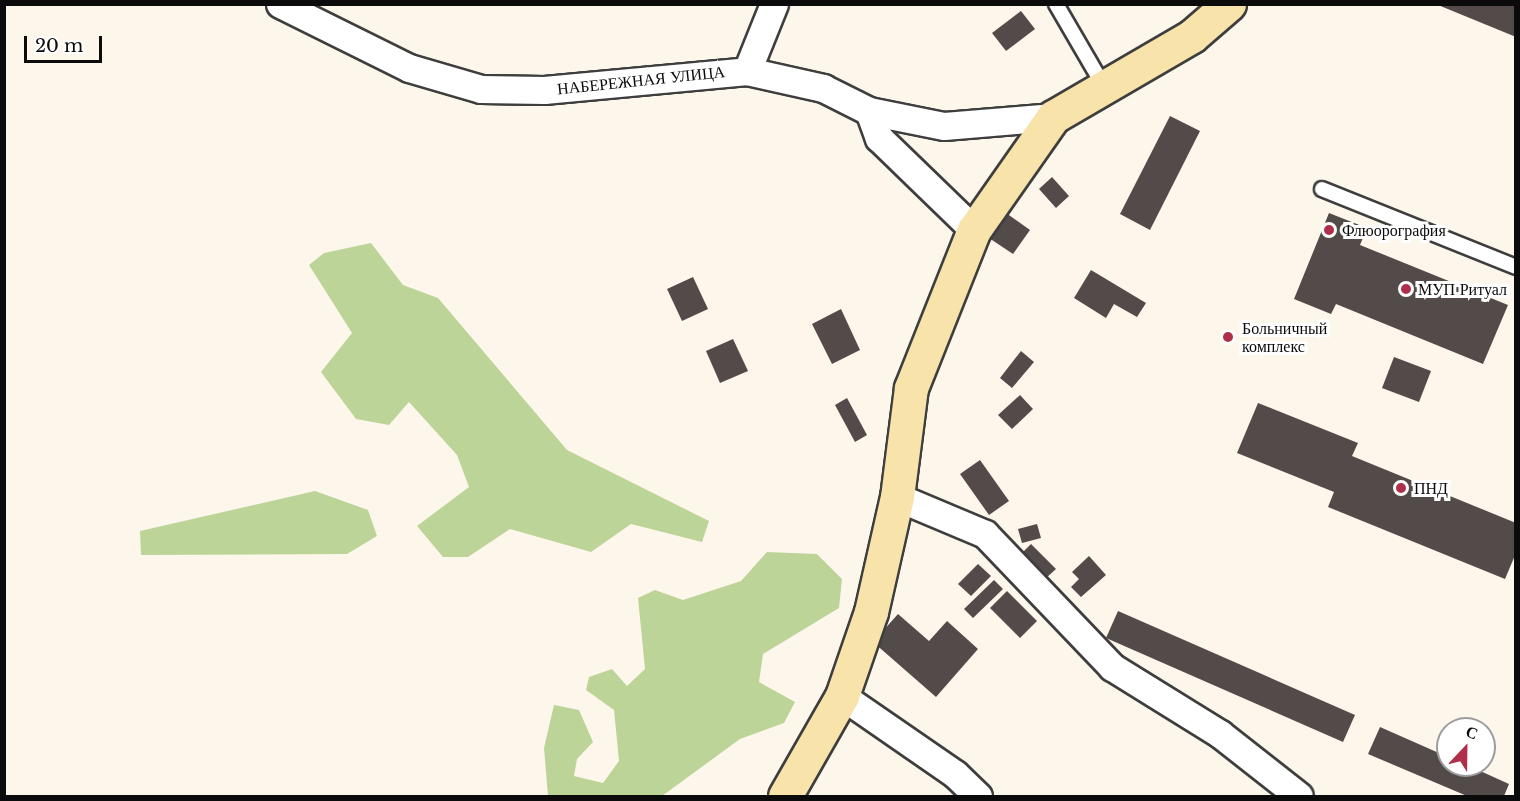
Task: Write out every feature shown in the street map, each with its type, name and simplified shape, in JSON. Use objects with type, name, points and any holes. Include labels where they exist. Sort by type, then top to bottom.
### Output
[{"type":"main road","points":[[785,796],[842,696],[871,612],[897,497],[911,388],[974,230],[1053,117],[1102,83],[1192,36],[1229,4]]},
{"type":"street","name":"НАБЕРЕЖНАЯ УЛИЦА","points":[[280,4],[409,68],[481,89],[544,90],[747,71],[823,88],[869,111],[944,126],[1053,117]]},
{"type":"street","points":[[747,71],[774,4]]},
{"type":"street","points":[[869,111],[879,138],[974,230]]},
{"type":"street","points":[[897,497],[985,534],[1112,667],[1220,734],[1299,796]]},
{"type":"street","points":[[842,696],[956,774],[978,796]]},
{"type":"lane","points":[[1056,4],[1102,83]]},
{"type":"lane","points":[[1322,189],[1515,267]]},
{"type":"green space","points":[[371,243],[403,285],[438,298],[567,450],[709,521],[702,542],[631,524],[591,552],[510,529],[468,557],[443,557],[417,526],[469,487],[457,455],[409,402],[389,425],[356,419],[321,372],[352,333],[309,265],[324,253]]},
{"type":"green space","points":[[315,491],[368,510],[377,536],[347,554],[141,555],[140,531]]},
{"type":"green space","points":[[767,552],[817,554],[842,579],[839,608],[763,654],[759,682],[795,702],[784,723],[740,739],[662,796],[548,796],[544,748],[554,705],[579,710],[593,742],[577,759],[574,776],[603,783],[619,761],[614,710],[586,690],[589,677],[612,669],[627,686],[645,669],[638,598],[655,590],[683,600],[741,581]]},
{"type":"building","points":[[1516,4],[1516,37],[1438,5]]},
{"type":"building","points":[[1021,11],[1035,29],[1006,51],[992,33]]},
{"type":"building","points":[[1170,116],[1200,131],[1150,230],[1120,214]]},
{"type":"building","points":[[1052,177],[1069,196],[1056,208],[1039,189]]},
{"type":"building","points":[[1006,213],[1030,230],[1013,254],[989,238]]},
{"type":"building","points":[[1329,213],[1367,228],[1360,245],[1508,305],[1483,364],[1336,304],[1331,314],[1294,299]]},
{"type":"building","points":[[1091,270],[1146,303],[1137,317],[1114,304],[1106,318],[1074,298]]},
{"type":"building","points":[[693,277],[708,309],[682,321],[667,289]]},
{"type":"building","points":[[841,309],[860,350],[832,364],[812,324]]},
{"type":"building","points":[[733,339],[748,371],[720,383],[706,351]]},
{"type":"building","points":[[1021,351],[1034,362],[1012,388],[1000,378]]},
{"type":"building","points":[[1394,357],[1431,371],[1419,402],[1382,388]]},
{"type":"building","points":[[1020,395],[1033,409],[1012,429],[998,415]]},
{"type":"building","points":[[847,398],[867,435],[855,442],[835,405]]},
{"type":"building","points":[[1258,403],[1358,443],[1352,456],[1516,523],[1516,553],[1505,579],[1328,507],[1334,492],[1237,453]]},
{"type":"building","points":[[980,460],[1009,501],[989,515],[960,474]]},
{"type":"building","points":[[1037,524],[1041,538],[1022,543],[1018,529]]},
{"type":"building","points":[[1031,544],[1056,569],[1045,579],[1020,555]]},
{"type":"building","points":[[1089,556],[1106,575],[1081,597],[1071,587],[1079,579],[1072,572]]},
{"type":"building","points":[[978,564],[991,576],[971,596],[958,584]]},
{"type":"building","points":[[994,580],[1003,589],[973,618],[964,609]]},
{"type":"building","points":[[1007,591],[1037,621],[1020,638],[990,608]]},
{"type":"building","points":[[1118,611],[1355,715],[1343,742],[1106,638]]},
{"type":"building","points":[[898,614],[929,641],[947,621],[978,649],[936,697],[873,642]]},
{"type":"building","points":[[1380,727],[1436,752],[1436,777],[1494,777],[1509,784],[1504,796],[1467,796],[1368,754]]},
{"type":"place","name":"Флюорография","points":[[1329,230]]},
{"type":"place","name":"МУП Ритуал","points":[[1406,289]]},
{"type":"place","name":"Больничный комплекс","points":[[1228,337]]},
{"type":"place","name":"ПНД","points":[[1401,488]]}]
